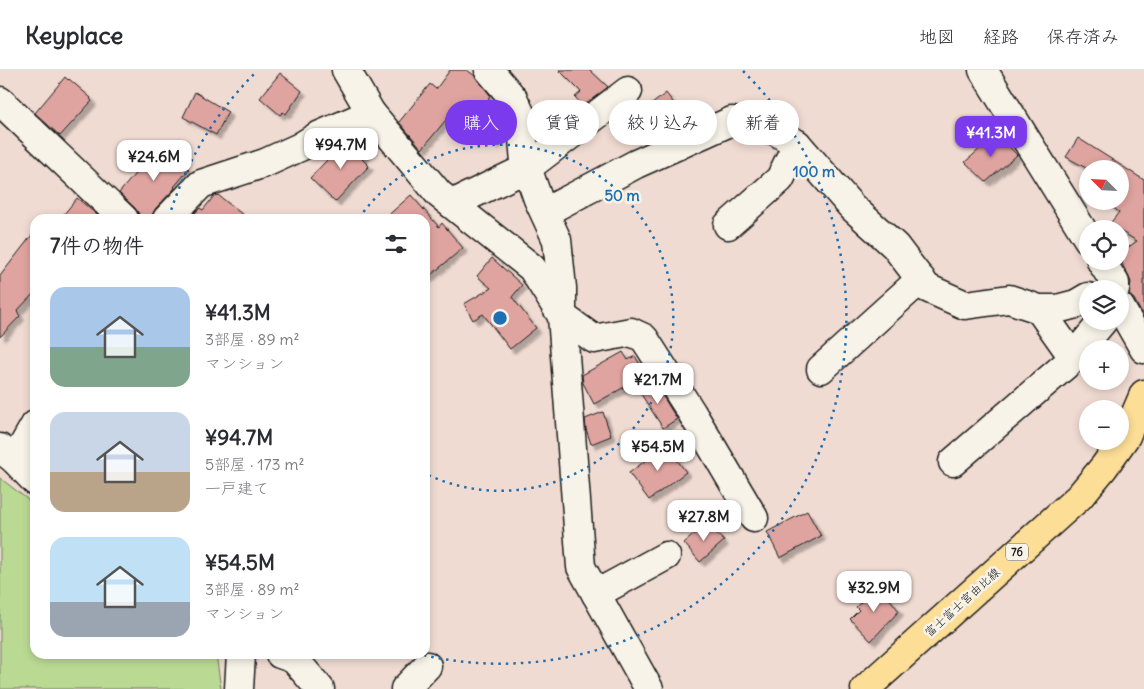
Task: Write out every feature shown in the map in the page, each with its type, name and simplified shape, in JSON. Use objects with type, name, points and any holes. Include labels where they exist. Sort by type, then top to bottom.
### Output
[{"type":"main road","name":"富士富士宮由比線","points":[[865,689],[1079,497],[1126,436],[1144,394]]},
{"type":"street","points":[[346,70],[372,113],[439,194],[532,268],[562,316],[594,339],[631,332],[644,338],[692,413],[754,518]]},
{"type":"street","points":[[490,70],[513,98],[521,115],[525,162],[538,199],[557,240],[581,567],[649,689]]},
{"type":"street","points":[[983,70],[1079,225]]},
{"type":"street","points":[[452,204],[527,168],[628,91]]},
{"type":"street","points":[[0,101],[119,214]]},
{"type":"street","points":[[172,214],[201,184],[265,162],[300,147],[318,136],[372,113]]},
{"type":"street","points":[[545,212],[636,164],[727,123]]},
{"type":"street","points":[[728,225],[780,179],[797,145]]},
{"type":"street","points":[[798,145],[852,207],[895,246],[928,288],[965,305],[1009,299],[1039,309],[1057,309],[1079,302]]},
{"type":"street","points":[[821,369],[920,279]]},
{"type":"street","points":[[1039,309],[1073,357]]},
{"type":"street","points":[[1129,320],[1144,349]]},
{"type":"street","points":[[953,462],[1068,363],[1096,330]]},
{"type":"street","points":[[30,430],[7,454],[30,476]]},
{"type":"street","points":[[596,594],[666,556]]},
{"type":"street","points":[[239,689],[241,659]]},
{"type":"street","points":[[292,659],[320,689]]},
{"type":"street","points":[[405,689],[427,666]]},
{"type":"green space","points":[[0,478],[30,501],[30,659],[217,659],[221,689],[0,689]]},
{"type":"building","points":[[450,70],[467,70],[475,76],[490,95],[489,100],[445,100],[445,121],[422,149],[399,122],[430,84],[436,89]]},
{"type":"building","points":[[559,70],[590,70],[608,87],[591,100],[578,100],[575,97],[581,92]]},
{"type":"building","points":[[280,73],[302,91],[286,114],[283,112],[280,115],[260,98]]},
{"type":"building","points":[[65,77],[91,98],[92,101],[60,136],[35,113]]},
{"type":"building","points":[[195,92],[228,112],[216,135],[183,117]]},
{"type":"building","points":[[666,93],[671,100],[657,100]]},
{"type":"building","points":[[997,134],[1017,155],[986,182],[965,162]]},
{"type":"building","points":[[1078,138],[1113,160],[1079,160],[1079,164],[1066,157]]},
{"type":"building","points":[[351,139],[367,153],[362,159],[369,166],[335,202],[310,178],[344,142]]},
{"type":"building","points":[[159,145],[189,169],[153,214],[139,214],[119,193]]},
{"type":"building","points":[[1129,170],[1144,180],[1144,318],[1134,299],[1129,295],[1131,282],[1125,270],[1129,270],[1129,247],[1137,241],[1129,236],[1129,220],[1113,220],[1119,212],[1116,210],[1129,210]]},
{"type":"building","points":[[218,195],[242,214],[194,214],[200,208],[203,210],[214,196]]},
{"type":"building","points":[[411,195],[428,214],[390,214]]},
{"type":"building","points":[[77,198],[96,214],[64,214]]},
{"type":"building","points":[[430,217],[439,227],[442,223],[463,248],[430,276]]},
{"type":"building","points":[[30,237],[30,297],[17,311],[20,316],[0,337],[0,276]]},
{"type":"building","points":[[492,258],[522,285],[512,297],[536,328],[510,349],[483,314],[473,320],[464,304],[491,288],[477,276]]},
{"type":"building","points":[[623,352],[628,360],[635,356],[646,375],[594,404],[583,383],[582,375]]},
{"type":"building","points":[[654,382],[677,419],[663,428],[639,391]]},
{"type":"building","points":[[603,412],[611,436],[591,444],[585,419]]},
{"type":"building","points":[[666,445],[686,472],[649,500],[629,473]]},
{"type":"building","points":[[807,511],[821,536],[780,558],[767,532]]},
{"type":"building","points":[[707,523],[724,541],[700,562],[684,543]]},
{"type":"building","points":[[878,584],[899,611],[871,641],[850,619],[859,610],[856,607]]}]
